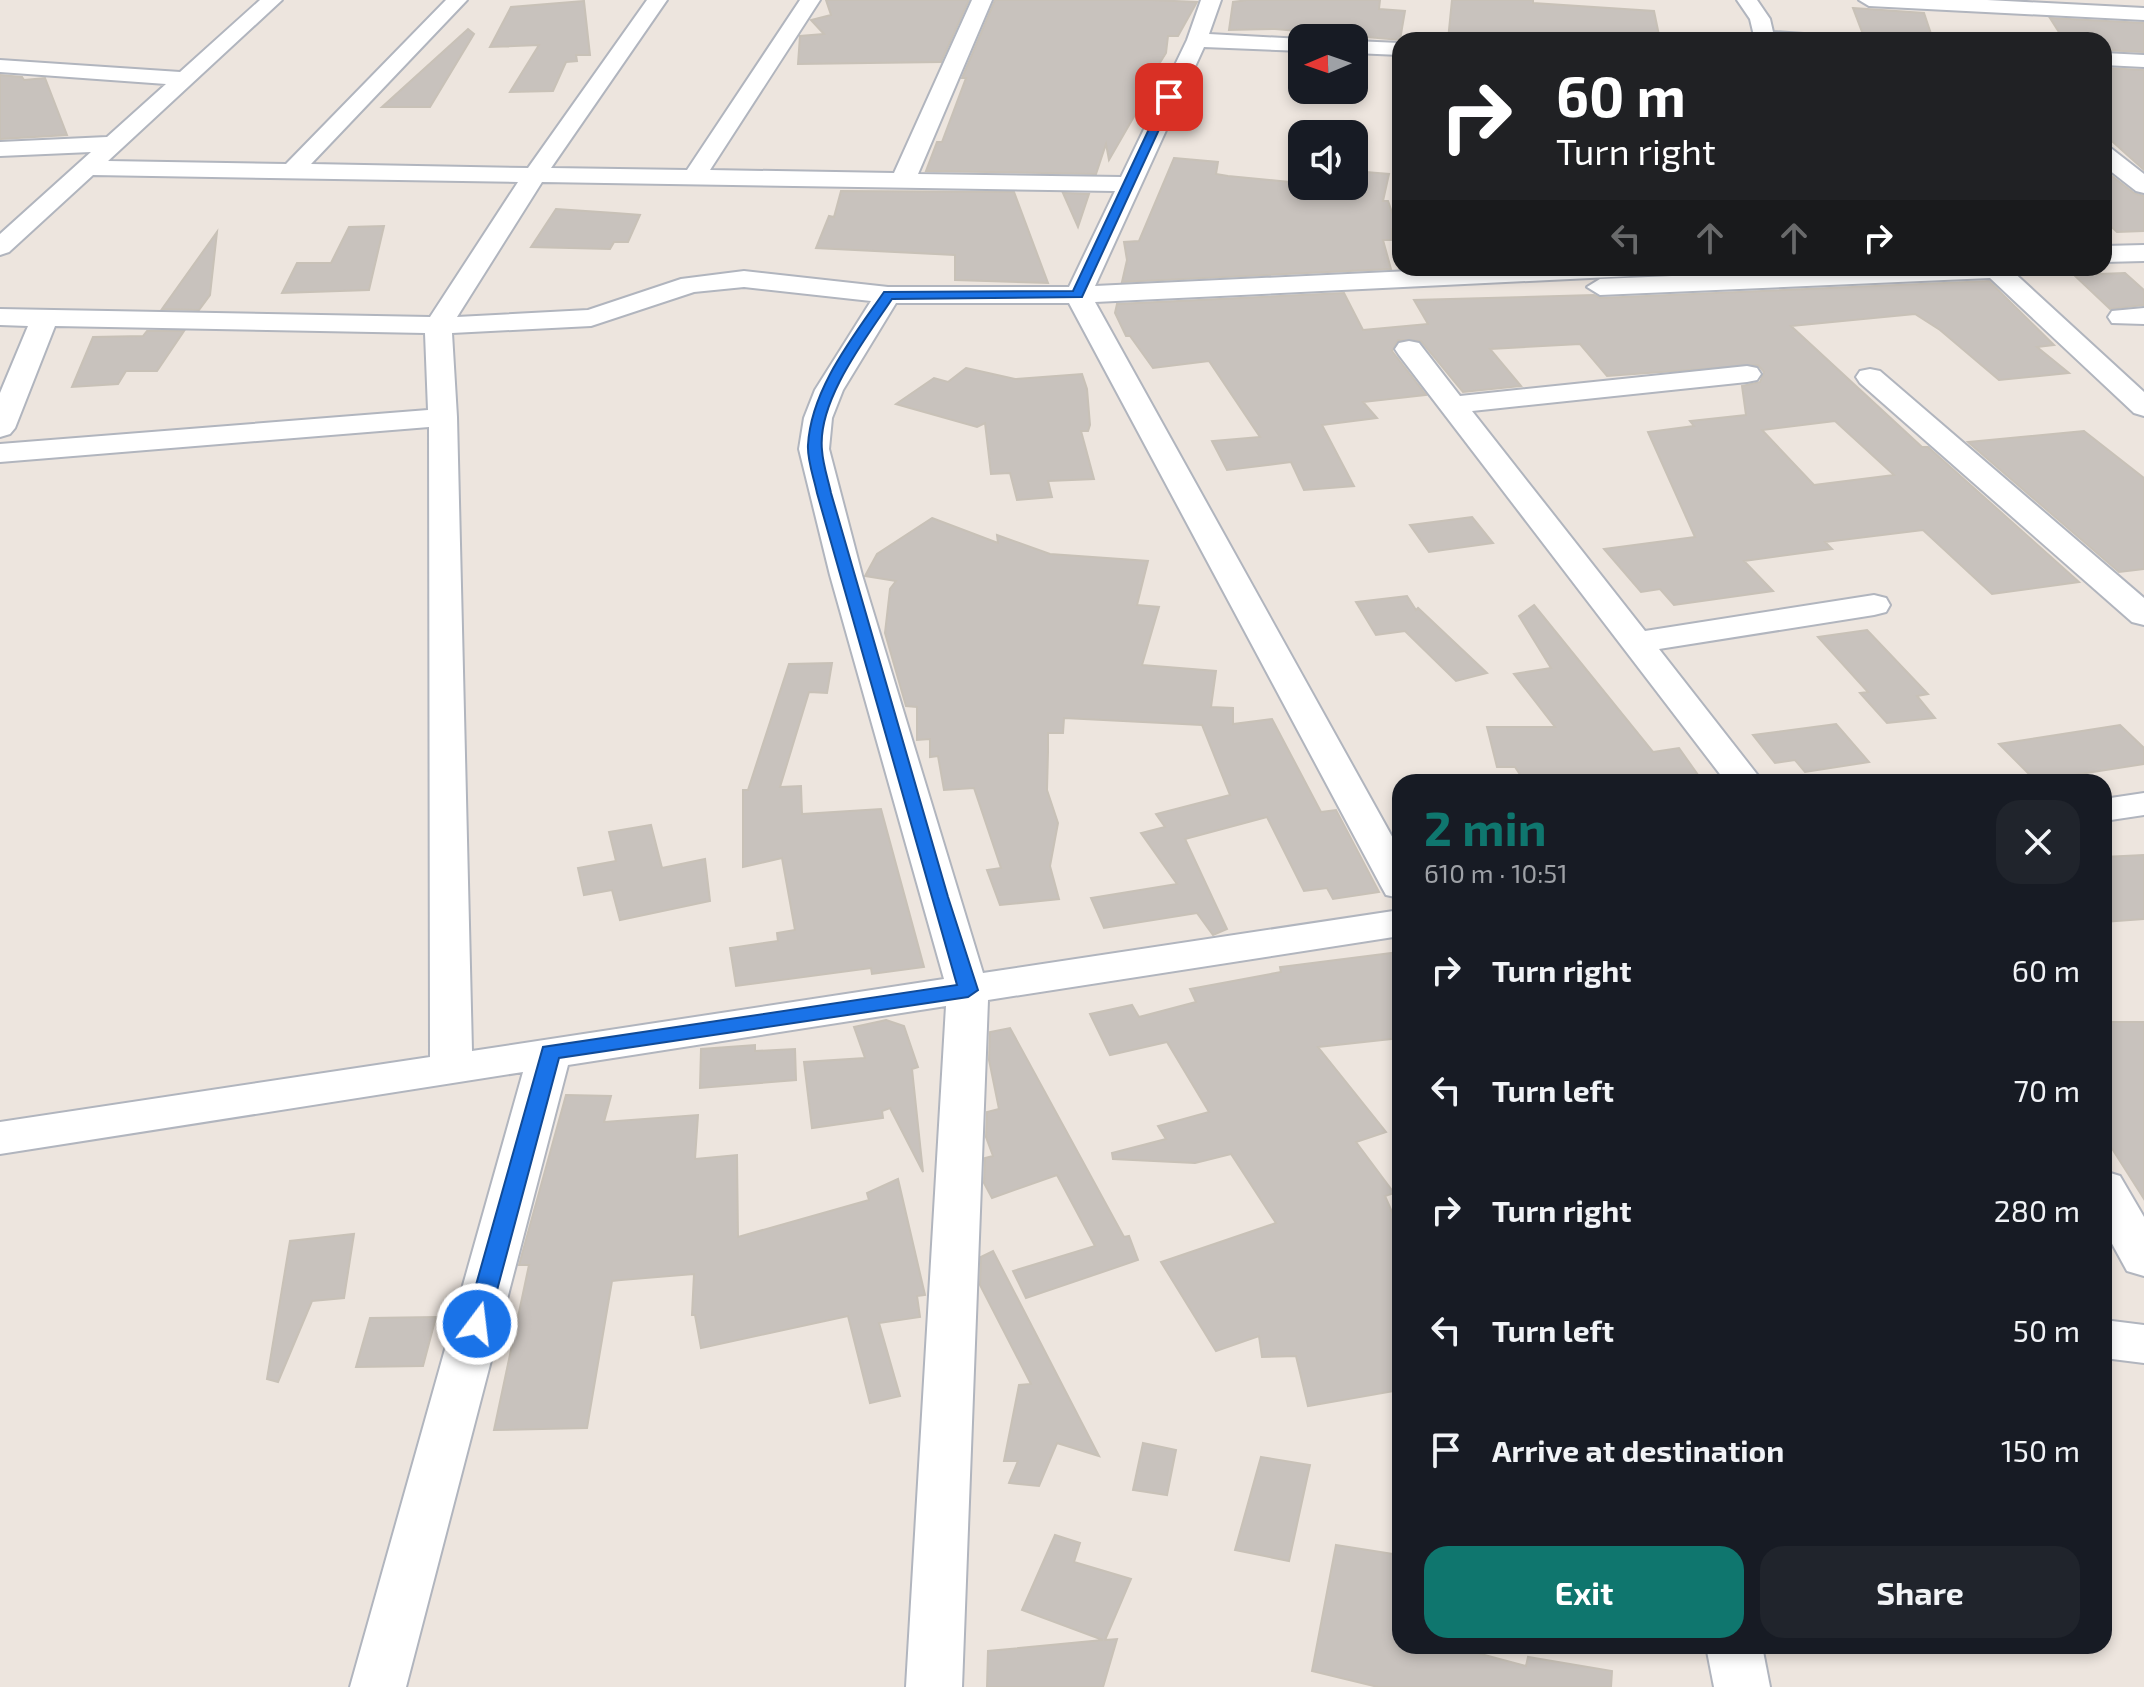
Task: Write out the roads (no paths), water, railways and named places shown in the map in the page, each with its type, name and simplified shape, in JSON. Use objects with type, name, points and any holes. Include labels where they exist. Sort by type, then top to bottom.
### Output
[{"type":"street","points":[[0,247],[272,0]]},
{"type":"street","points":[[291,172],[457,0]]},
{"type":"street","points":[[451,1066],[443,417],[438,325],[533,177],[657,0]]},
{"type":"street","points":[[693,179],[810,0]]},
{"type":"street","points":[[903,180],[982,0]]},
{"type":"street","points":[[1211,0],[1197,40],[1127,184],[1082,304],[1392,871]]},
{"type":"street","points":[[1747,0],[1760,19],[1763,32]]},
{"type":"street","points":[[1869,0],[2024,4],[2144,14]]},
{"type":"street","points":[[1197,40],[1288,44]]},
{"type":"street","points":[[1368,48],[1392,49]]},
{"type":"street","points":[[2112,59],[2144,61]]},
{"type":"street","points":[[0,66],[184,79]]},
{"type":"street","points":[[0,149],[114,144]]},
{"type":"street","points":[[2112,160],[2144,186]]},
{"type":"street","points":[[87,168],[1127,184]]},
{"type":"street","points":[[2112,254],[2144,253]]},
{"type":"street","points":[[1082,304],[1392,273]]},
{"type":"street","points":[[0,317],[438,325],[591,318],[665,292],[714,281],[774,281],[888,295],[1082,304],[1672,276]]},
{"type":"street","points":[[2003,276],[2144,407]]},
{"type":"street","points":[[888,295],[829,390],[818,418],[814,449],[846,575],[968,990],[934,1687]]},
{"type":"street","points":[[0,428],[45,318]]},
{"type":"street","points":[[1409,349],[1739,774]]},
{"type":"street","points":[[1452,405],[1747,374]]},
{"type":"street","points":[[1870,377],[2144,615]]},
{"type":"street","points":[[0,453],[443,417]]},
{"type":"street","points":[[1636,642],[1874,605]]},
{"type":"street","points":[[2112,809],[2144,804]]},
{"type":"street","points":[[2,1141],[451,1066],[1392,924]]},
{"type":"street","points":[[378,1687],[550,1052]]},
{"type":"street","points":[[2112,1202],[2144,1258]]},
{"type":"street","points":[[2112,1340],[2144,1344]]},
{"type":"street","points":[[1736,1654],[1742,1687]]}]
